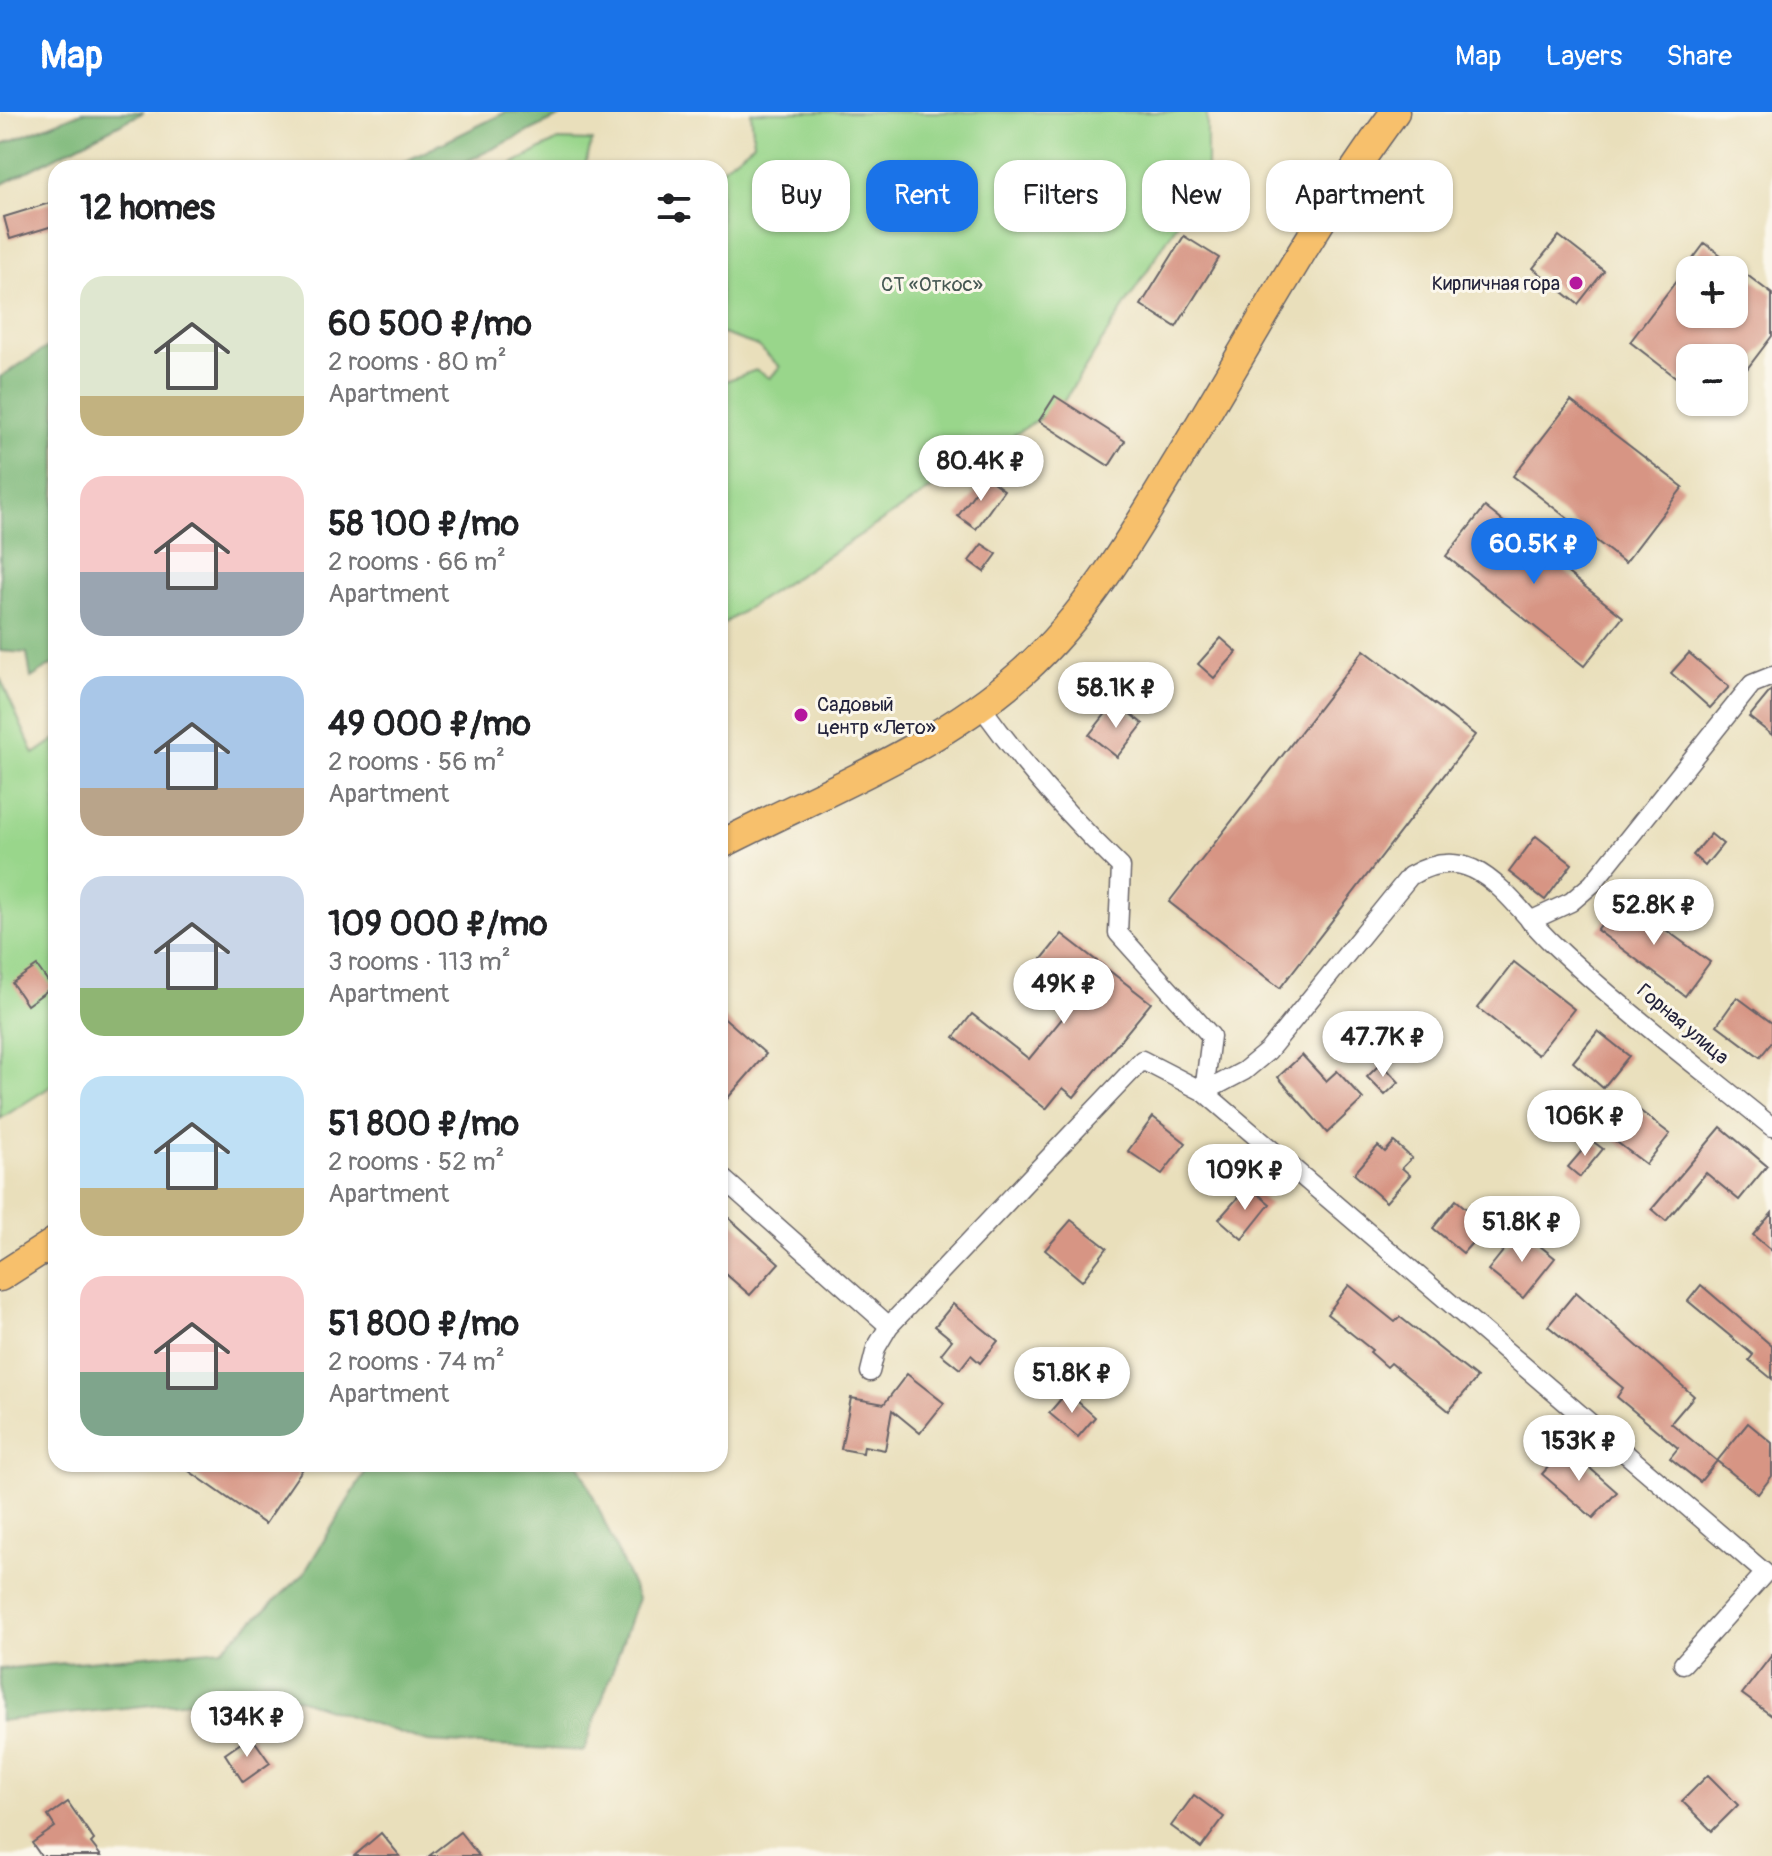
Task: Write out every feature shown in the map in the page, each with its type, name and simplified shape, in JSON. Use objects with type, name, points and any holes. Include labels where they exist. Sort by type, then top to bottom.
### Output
[{"type":"main road","points":[[728,841],[875,769],[980,705],[1042,653],[1090,596],[1149,508],[1317,231],[1395,112]]},
{"type":"main road","points":[[0,1277],[48,1246]]},
{"type":"street","points":[[1530,921],[1571,902],[1592,884],[1752,684],[1772,676]]},
{"type":"street","points":[[980,705],[1023,765],[1058,806],[1121,867],[1118,933],[1211,1036],[1204,1092]]},
{"type":"street","name":"Горная улица","points":[[1204,1092],[1244,1071],[1268,1051],[1410,876],[1427,866],[1449,863],[1471,868],[1487,877],[1553,945],[1772,1127]]},
{"type":"street","points":[[870,1372],[876,1348],[889,1326],[1142,1060],[1204,1092],[1765,1573],[1683,1664]]},
{"type":"street","points":[[728,1183],[889,1326]]},
{"type":"green space","points":[[82,112],[144,112],[0,185],[0,145]]},
{"type":"green space","points":[[506,112],[569,112],[470,160],[408,160]]},
{"type":"green space","name":"СТ «Откос»","points":[[751,112],[1207,112],[1207,160],[1142,160],[1142,232],[1172,232],[1062,404],[728,621],[728,380],[756,370],[770,378],[780,367],[758,346],[728,336],[728,164],[754,143]]},
{"type":"green space","points":[[558,140],[592,141],[586,160],[520,160]]},
{"type":"green space","points":[[48,347],[48,667],[31,678],[27,653],[0,651],[0,377]]},
{"type":"green space","points":[[0,678],[34,754],[48,744],[48,1088],[0,1119]]},
{"type":"green space","points":[[365,1472],[583,1472],[638,1598],[584,1751],[428,1742],[277,1692],[0,1721],[0,1669],[222,1649],[303,1575]]},
{"type":"building","points":[[48,203],[48,227],[10,239],[4,217]]},
{"type":"building","points":[[1184,236],[1219,258],[1176,327],[1141,305]]},
{"type":"building","points":[[1559,236],[1604,271],[1578,304],[1533,268]]},
{"type":"building","points":[[1705,243],[1722,256],[1695,256]]},
{"type":"building","points":[[1748,276],[1772,294],[1772,336],[1748,368],[1748,344],[1676,344],[1676,377],[1630,342],[1676,281],[1676,328],[1748,328]]},
{"type":"building","points":[[1055,396],[1125,441],[1109,466],[1039,421]]},
{"type":"building","points":[[1571,401],[1683,487],[1625,563],[1513,476]]},
{"type":"building","points":[[986,477],[1004,490],[976,529],[958,516]]},
{"type":"building","points":[[1485,507],[1623,617],[1584,666],[1446,556]]},
{"type":"building","points":[[982,544],[997,554],[984,572],[969,561]]},
{"type":"building","points":[[1221,638],[1237,652],[1214,678],[1198,664]]},
{"type":"building","points":[[1364,650],[1475,735],[1280,988],[1169,902]]},
{"type":"building","points":[[1689,653],[1729,687],[1710,708],[1671,673]]},
{"type":"building","points":[[1772,689],[1772,735],[1749,717]]},
{"type":"building","points":[[1115,702],[1143,724],[1117,757],[1089,735]]},
{"type":"building","points":[[1711,834],[1723,844],[1705,866],[1693,855]]},
{"type":"building","points":[[1536,836],[1572,864],[1545,900],[1509,872]]},
{"type":"building","points":[[1622,898],[1710,962],[1685,996],[1597,930]]},
{"type":"building","points":[[1062,934],[1151,1003],[1074,1097],[1063,1088],[1046,1109],[954,1037],[972,1014],[1029,1059],[1070,1009],[1029,975]]},
{"type":"building","points":[[1514,962],[1574,1009],[1538,1055],[1478,1008]]},
{"type":"building","points":[[37,966],[48,981],[48,990],[27,1005],[12,983]]},
{"type":"building","points":[[1737,997],[1772,1023],[1772,1042],[1760,1057],[1717,1025]]},
{"type":"building","points":[[728,1021],[766,1054],[728,1098]]},
{"type":"building","points":[[1598,1031],[1629,1056],[1603,1088],[1573,1062]]},
{"type":"building","points":[[1302,1055],[1326,1081],[1337,1071],[1363,1099],[1327,1133],[1278,1077]]},
{"type":"building","points":[[1381,1063],[1399,1082],[1385,1095],[1367,1077]]},
{"type":"building","points":[[1630,1103],[1670,1134],[1646,1164],[1606,1134]]},
{"type":"building","points":[[1153,1117],[1186,1143],[1162,1174],[1128,1151]]},
{"type":"building","points":[[1721,1127],[1767,1166],[1739,1200],[1706,1173],[1666,1221],[1652,1209]]},
{"type":"building","points":[[1591,1140],[1603,1149],[1580,1177],[1568,1167]]},
{"type":"building","points":[[1394,1142],[1412,1158],[1402,1168],[1410,1175],[1386,1202],[1354,1174],[1378,1146],[1385,1152]]},
{"type":"building","points":[[1248,1186],[1270,1204],[1242,1239],[1219,1219]]},
{"type":"building","points":[[1456,1200],[1487,1226],[1463,1253],[1433,1228]]},
{"type":"building","points":[[1772,1213],[1772,1251],[1753,1235]]},
{"type":"building","points":[[728,1217],[779,1263],[750,1295],[728,1276]]},
{"type":"building","points":[[1071,1220],[1107,1248],[1082,1281],[1045,1250]]},
{"type":"building","points":[[1520,1230],[1555,1258],[1523,1298],[1488,1270]]},
{"type":"building","points":[[1349,1285],[1395,1322],[1400,1317],[1477,1378],[1449,1411],[1391,1363],[1387,1367],[1370,1352],[1372,1350],[1327,1314]]},
{"type":"building","points":[[1701,1285],[1772,1346],[1772,1379],[1749,1360],[1753,1355],[1688,1301]]},
{"type":"building","points":[[1576,1292],[1694,1396],[1671,1423],[1717,1461],[1700,1482],[1670,1458],[1678,1448],[1617,1397],[1623,1388],[1548,1326]]},
{"type":"building","points":[[953,1304],[998,1341],[980,1363],[971,1355],[960,1369],[941,1354],[952,1340],[935,1326]]},
{"type":"building","points":[[907,1374],[944,1403],[920,1433],[892,1410],[885,1450],[864,1446],[863,1453],[841,1449],[851,1398],[884,1404]]},
{"type":"building","points":[[1067,1392],[1095,1417],[1078,1437],[1049,1413]]},
{"type":"building","points":[[1748,1423],[1772,1443],[1772,1476],[1758,1494],[1717,1461]]},
{"type":"building","points":[[1566,1447],[1617,1492],[1593,1518],[1542,1474]]},
{"type":"building","points":[[190,1472],[301,1472],[265,1524]]},
{"type":"building","points":[[1772,1655],[1772,1716],[1742,1694]]},
{"type":"building","points":[[251,1736],[270,1763],[243,1782],[225,1754]]},
{"type":"building","points":[[1708,1775],[1738,1805],[1712,1831],[1682,1801]]},
{"type":"building","points":[[1194,1795],[1224,1817],[1201,1848],[1171,1826]]},
{"type":"building","points":[[68,1802],[101,1856],[41,1856],[32,1843],[55,1827],[48,1816]]},
{"type":"building","points":[[460,1832],[479,1856],[429,1856]]},
{"type":"building","points":[[381,1833],[400,1856],[354,1856]]},
{"type":"place","name":"Кирпичная гора","points":[[1576,283]]},
{"type":"place","name":"Садовый центр «Лето»","points":[[801,715]]}]
